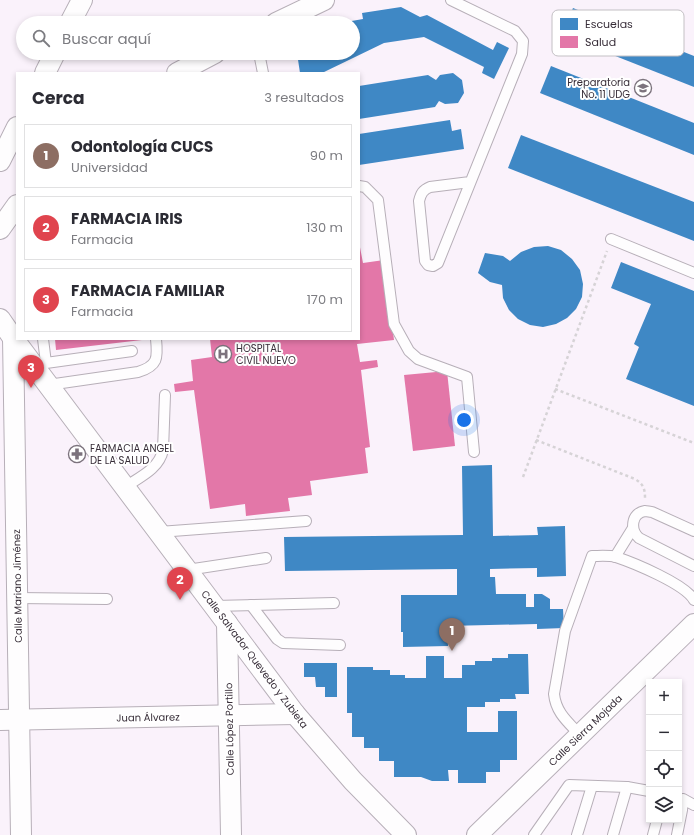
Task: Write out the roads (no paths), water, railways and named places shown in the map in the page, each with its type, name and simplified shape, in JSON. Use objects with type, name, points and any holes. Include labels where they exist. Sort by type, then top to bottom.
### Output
[{"type":"street","points":[[74,16],[82,0]]},
{"type":"street","points":[[291,16],[324,0]]},
{"type":"street","points":[[46,72],[52,60]]},
{"type":"street","points":[[180,72],[202,60]]},
{"type":"street","points":[[2,153],[16,129]]},
{"type":"street","points":[[0,229],[16,206]]},
{"type":"street","name":"Calle Salvador Quevedo y Zubieta","points":[[0,319],[13,338],[52,384],[125,487],[296,714],[353,780],[406,835]]},
{"type":"street","name":"Calle Mariano Jiménez","points":[[13,338],[17,598],[10,719],[21,835]]},
{"type":"street","name":"Calle López Portillo","points":[[227,623],[231,835]]},
{"type":"street","name":"Calle Sierra Mojada","points":[[477,835],[694,624]]},
{"type":"street","name":"Juan Álvarez","points":[[10,719],[296,714]]},
{"type":"lane","points":[[451,0],[515,31],[523,41],[522,54],[438,263],[433,266],[428,265],[425,261],[419,200],[420,194],[424,189],[430,186],[470,182]]},
{"type":"lane","points":[[260,60],[263,72]]},
{"type":"lane","points":[[360,186],[365,187],[378,200],[394,324],[409,351],[418,359],[467,377],[474,452]]},
{"type":"lane","points":[[611,239],[694,273]]},
{"type":"lane","points":[[43,340],[46,363],[52,384],[138,372],[150,368],[156,360],[156,340]]},
{"type":"lane","points":[[46,363],[132,351]]},
{"type":"lane","points":[[125,487],[152,469],[161,457],[163,450],[165,395]]},
{"type":"lane","points":[[694,531],[652,512],[645,511],[638,514],[634,519],[633,528],[635,534],[639,538],[694,566]]},
{"type":"lane","points":[[159,532],[306,521]]},
{"type":"lane","points":[[615,556],[633,528]]},
{"type":"lane","points":[[580,735],[558,711],[554,694],[565,632],[592,556],[615,556],[677,584],[692,595],[694,600]]},
{"type":"lane","points":[[187,570],[266,558]]},
{"type":"lane","points":[[17,598],[106,599]]},
{"type":"lane","points":[[214,606],[334,603]]},
{"type":"lane","points":[[251,605],[277,639],[283,643],[340,645]]},
{"type":"lane","points":[[534,835],[569,785],[627,787],[646,790]]},
{"type":"lane","points":[[577,835],[592,786]]},
{"type":"lane","points":[[613,835],[627,787]]},
{"type":"lane","points":[[682,799],[694,805]]},
{"type":"lane","points":[[653,835],[656,823]]},
{"type":"lane","points":[[677,835],[679,823]]},
{"type":"place","name":"Preparatoria No. 11 UDG","points":[[643,88]]},
{"type":"place","name":"HOSPITAL CIVIL NUEVO","points":[[223,354]]},
{"type":"place","name":"FARMACIA FAMILIAR","points":[[31,388]]},
{"type":"place","name":"FARMACIA ANGEL DE LA SALUD","points":[[77,454]]},
{"type":"place","name":"FARMACIA IRIS","points":[[180,600]]},
{"type":"place","name":"Odontología CUCS","points":[[452,651]]}]
